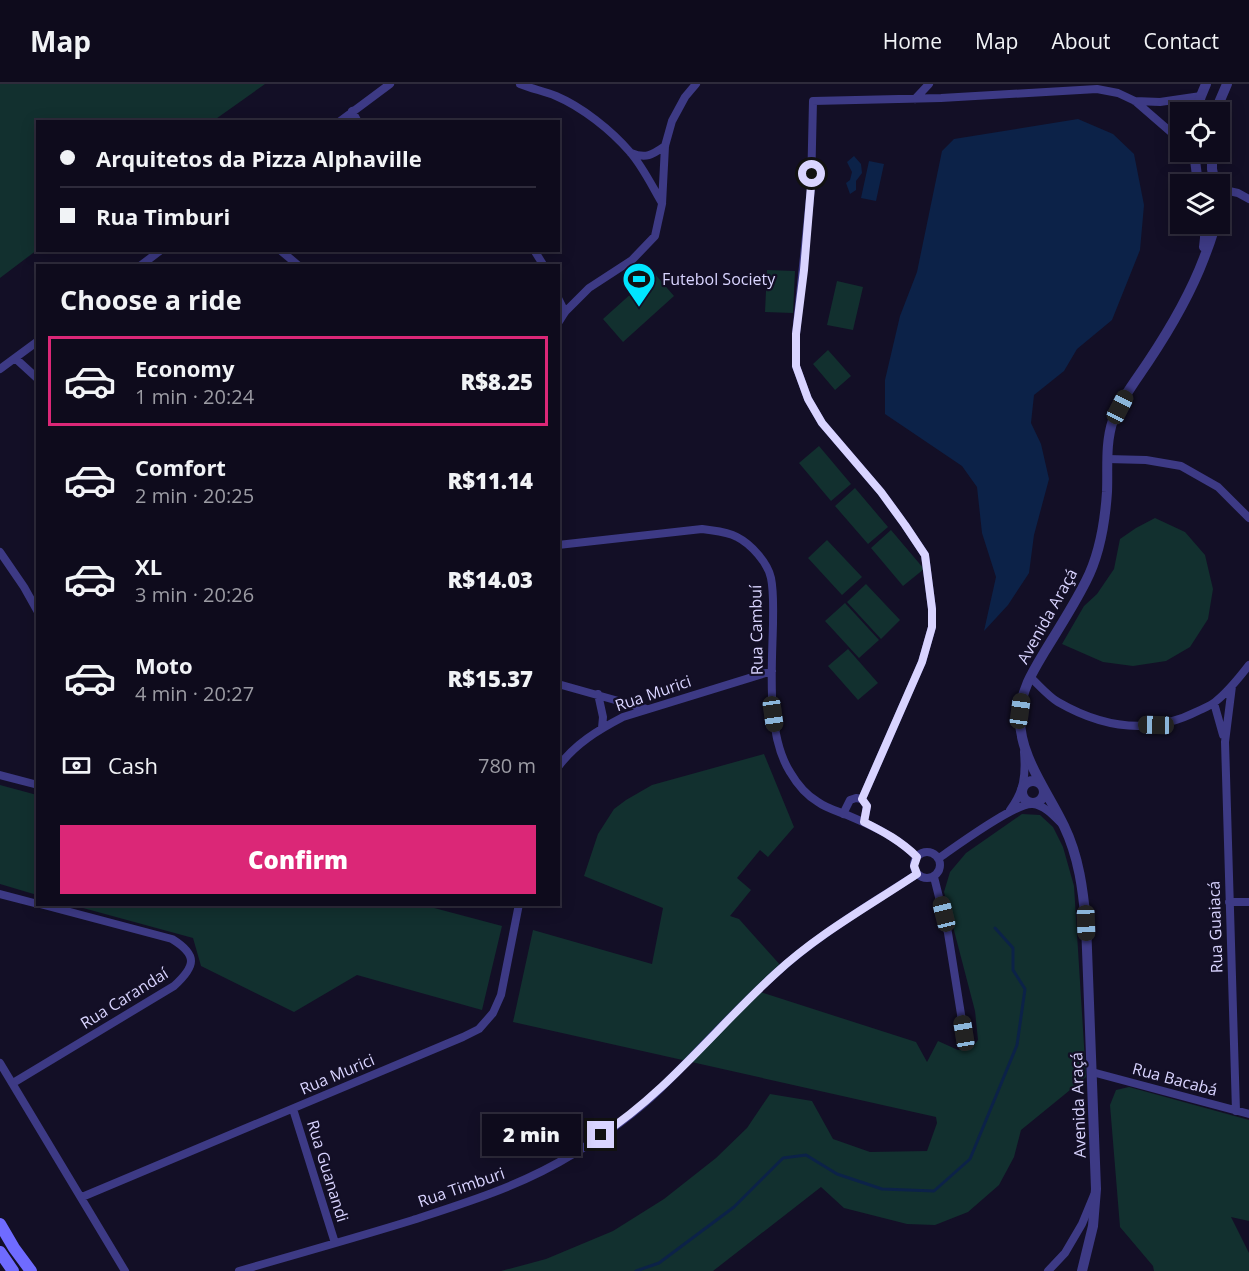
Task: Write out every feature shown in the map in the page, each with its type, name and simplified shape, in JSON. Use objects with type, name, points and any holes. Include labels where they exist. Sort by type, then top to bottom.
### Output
[{"type":"main road","points":[[0,1224],[31,1271]]},
{"type":"main road","points":[[0,1252],[13,1271]]},
{"type":"street","points":[[341,120],[390,84]]},
{"type":"street","points":[[520,84],[555,95],[579,108],[614,135],[631,153],[662,204]]},
{"type":"street","points":[[560,320],[589,288],[632,260],[655,236],[662,204],[664,146],[676,113],[696,84]]},
{"type":"street","points":[[915,99],[929,84]]},
{"type":"street","points":[[1199,102],[1206,84]]},
{"type":"street","points":[[1220,102],[1227,84]]},
{"type":"street","points":[[862,799],[922,662],[932,627],[932,609],[925,555],[881,492],[822,423],[808,399],[796,366],[796,334],[811,188],[813,101],[915,99],[1097,89],[1118,93],[1135,101],[1170,131]]},
{"type":"street","points":[[1135,101],[1160,102],[1201,96],[1209,97],[1212,102]]},
{"type":"street","points":[[1154,117],[1160,102]]},
{"type":"street","points":[[352,111],[357,120]]},
{"type":"street","points":[[631,153],[640,157],[651,155],[664,146]]},
{"type":"street","points":[[1230,191],[1249,199]]},
{"type":"street","name":"Avenida Araçá","points":[[1198,273],[1205,234]]},
{"type":"street","name":"Avenida Araçá","points":[[1082,1271],[1093,1226],[1096,1189],[1083,884],[1065,827],[1031,765],[1024,746],[1019,728],[1022,695],[1030,677],[1087,579],[1098,548],[1105,510],[1108,439],[1114,419],[1126,395],[1164,340],[1183,305],[1213,234]]},
{"type":"street","points":[[143,264],[158,252]]},
{"type":"street","points":[[282,252],[297,264]]},
{"type":"street","points":[[560,302],[565,312]]},
{"type":"street","points":[[0,369],[36,342]]},
{"type":"street","points":[[15,358],[36,377]]},
{"type":"street","points":[[1107,459],[1146,460],[1181,466],[1218,487],[1249,518]]},
{"type":"street","name":"Rua Cambuí","points":[[560,545],[702,529],[724,532],[738,537],[754,550],[764,561],[771,576],[773,714],[778,748],[800,788],[818,803],[864,822]]},
{"type":"street","points":[[0,552],[36,608]]},
{"type":"street","points":[[1030,677],[1056,700],[1092,718],[1119,725],[1156,725],[1185,717],[1214,702],[1232,686],[1249,665]]},
{"type":"street","name":"Rua Murici","points":[[560,764],[568,753],[602,728],[623,717],[772,671]]},
{"type":"street","points":[[560,684],[647,709]]},
{"type":"street","name":"Rua Guaiacá","points":[[1232,686],[1225,742],[1236,1111]]},
{"type":"street","points":[[598,694],[603,717],[602,728]]},
{"type":"street","name":"Rua Guaiacá","points":[[1214,702],[1225,742]]},
{"type":"street","points":[[1024,746],[1022,795],[1026,801],[1046,810],[1065,827]]},
{"type":"street","points":[[0,775],[36,784]]},
{"type":"street","points":[[939,858],[1008,813],[1022,806],[1037,803],[1043,798],[1044,787],[1035,781],[1028,782],[1008,813]]},
{"type":"street","points":[[843,814],[850,800],[862,799],[867,806],[864,822],[893,837],[917,857]]},
{"type":"street","points":[[928,852],[939,858],[940,870],[934,877],[923,878],[917,874],[914,866],[920,854],[928,852]]},
{"type":"street","name":"Rua Timburi","points":[[239,1271],[477,1200],[524,1180],[572,1155],[616,1126],[659,1090],[739,1008],[815,940],[917,874]]},
{"type":"street","points":[[934,877],[948,933],[964,1033]]},
{"type":"street","name":"Rua Carandaí","points":[[0,894],[36,903]]},
{"type":"street","points":[[1229,902],[1249,902]]},
{"type":"street","name":"Rua Carandaí","points":[[13,1083],[174,986],[185,976],[191,966],[190,955],[182,945],[172,939],[47,906]]},
{"type":"street","name":"Rua Murici","points":[[82,1197],[479,1029],[493,1012],[501,995],[519,906]]},
{"type":"street","points":[[0,1062],[125,1271]]},
{"type":"street","name":"Rua Bacabá","points":[[1092,1072],[1249,1114]]},
{"type":"street","name":"Rua Guanandi","points":[[293,1109],[335,1243]]},
{"type":"street","points":[[1048,1271],[1065,1253],[1082,1224],[1096,1189]]},
{"type":"green space","points":[[0,84],[265,84],[214,120],[36,120],[36,251],[0,278]]},
{"type":"green space","points":[[767,270],[795,271],[793,313],[765,312]]},
{"type":"green space","name":"Futebol Society","points":[[654,273],[674,296],[623,342],[603,319]]},
{"type":"green space","points":[[837,281],[863,287],[853,330],[827,325]]},
{"type":"green space","points":[[828,350],[851,376],[835,390],[813,364]]},
{"type":"green space","points":[[819,446],[851,484],[831,501],[799,463]]},
{"type":"green space","points":[[855,488],[888,527],[868,544],[835,506]]},
{"type":"green space","points":[[1155,518],[1185,532],[1205,555],[1213,589],[1208,619],[1190,647],[1166,661],[1133,666],[1103,662],[1062,644],[1084,606],[1097,594],[1114,569],[1120,539]]},
{"type":"green space","points":[[891,530],[924,569],[903,586],[871,548]]},
{"type":"green space","points":[[827,540],[862,577],[842,595],[808,558]]},
{"type":"green space","points":[[866,584],[900,620],[881,639],[847,602]]},
{"type":"green space","points":[[845,603],[879,640],[859,658],[825,621]]},
{"type":"green space","points":[[848,649],[878,683],[858,700],[828,666]]},
{"type":"green space","points":[[764,754],[794,827],[768,857],[760,850],[737,878],[751,890],[730,916],[739,919],[782,967],[757,991],[916,1042],[927,1062],[938,1041],[958,1050],[971,1049],[978,1040],[975,1011],[944,892],[950,872],[966,853],[1022,814],[1040,815],[1053,827],[1063,847],[1074,886],[1086,1077],[1021,1130],[1014,1157],[999,1185],[968,1212],[935,1225],[907,1224],[844,1208],[821,1187],[713,1271],[501,1271],[546,1259],[613,1231],[664,1199],[716,1158],[747,1128],[770,1094],[812,1101],[833,1139],[870,1152],[927,1151],[937,1123],[936,1117],[513,1022],[533,930],[652,964],[663,908],[584,876],[598,834],[614,809],[652,785]]},
{"type":"green space","points":[[0,785],[36,795],[36,895],[0,884]]},
{"type":"green space","points":[[76,906],[427,906],[502,926],[482,1010],[357,975],[294,1012],[201,966],[193,938]]},
{"type":"green space","points":[[1129,1087],[1249,1120],[1249,1221],[1231,1217],[1249,1253],[1249,1271],[1154,1271],[1153,1266],[1120,1227],[1110,1105],[1116,1090]]},
{"type":"water","points":[[1078,119],[1113,134],[1134,154],[1144,205],[1140,250],[1112,320],[1077,349],[1064,371],[1034,395],[1031,423],[1041,444],[1049,479],[1034,535],[1029,573],[1008,605],[984,631],[996,577],[982,533],[977,487],[962,466],[885,414],[885,380],[900,316],[917,272],[942,151],[954,139]]},
{"type":"water","points":[[854,156],[861,164],[862,173],[856,181],[856,190],[850,194],[846,183],[850,180],[852,172],[847,162]]},
{"type":"water","points":[[869,161],[884,164],[876,201],[861,198]]},
{"type":"waterway","points":[[636,1271],[659,1263],[734,1207],[783,1158],[806,1155],[837,1174],[882,1189],[934,1191],[970,1159],[1017,1045],[1025,989],[1013,970],[1013,948],[995,928]]},
{"type":"place","name":"Futebol Society","points":[[639,308]]},
{"type":"route","points":[[601,1135],[616,1126],[659,1090],[739,1008],[815,940],[917,874],[914,866],[917,857],[906,846],[864,822],[867,806],[862,799],[922,662],[932,627],[925,555],[881,492],[822,423],[808,399],[796,366],[796,334],[812,174]]}]
